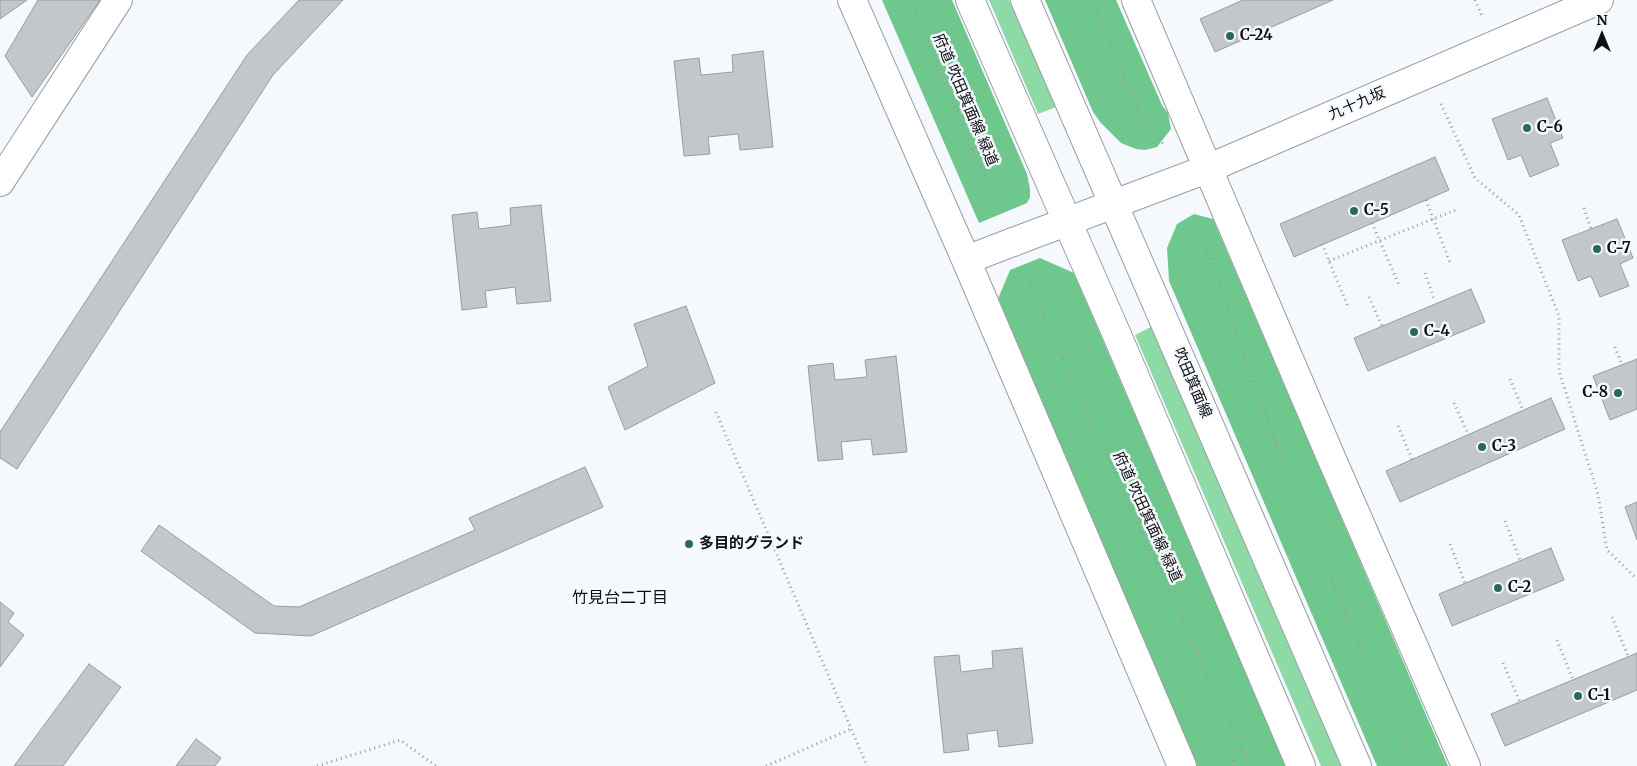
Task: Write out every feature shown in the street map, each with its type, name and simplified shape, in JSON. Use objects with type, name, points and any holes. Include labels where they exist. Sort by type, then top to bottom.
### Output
[{"type":"street","points":[[0,182],[118,0]]},
{"type":"street","points":[[852,0],[966,260],[1182,766]]},
{"type":"street","points":[[970,0],[1301,766]]},
{"type":"street","name":"吹田箕面線","points":[[1025,0],[1357,766]]},
{"type":"street","points":[[1136,0],[1207,169],[1466,766]]},
{"type":"street","name":"九十九坂","points":[[966,260],[1207,169],[1599,0]]},
{"type":"path","name":"府道 吹田箕面線 緑道","points":[[911,0],[972,150],[1000,208]]},
{"type":"path","points":[[1092,0],[1138,111],[1158,134],[1164,146]]},
{"type":"path","points":[[1475,0],[1483,18]]},
{"type":"path","points":[[1097,97],[1126,81]]},
{"type":"path","points":[[1441,104],[1475,178],[1519,214],[1559,316],[1559,371],[1598,494],[1607,550],[1637,580]]},
{"type":"path","points":[[972,150],[1000,138]]},
{"type":"path","points":[[1426,200],[1450,263]]},
{"type":"path","points":[[1584,208],[1591,229]]},
{"type":"path","points":[[1329,261],[1458,209]]},
{"type":"path","points":[[1372,223],[1399,285]]},
{"type":"path","points":[[1200,230],[1277,446],[1376,686],[1418,766]]},
{"type":"path","points":[[1322,244],[1348,307]]},
{"type":"path","points":[[1425,274],[1434,299]]},
{"type":"path","name":"府道 吹田箕面線 緑道","points":[[1027,276],[1062,358],[1249,766]]},
{"type":"path","points":[[1369,297],[1382,326]]},
{"type":"path","points":[[1062,358],[1092,346]]},
{"type":"path","points":[[1614,347],[1622,365]]},
{"type":"path","points":[[1510,379],[1523,410]]},
{"type":"path","points":[[1454,402],[1468,434]]},
{"type":"path","points":[[716,412],[867,766]]},
{"type":"path","points":[[1398,426],[1412,459]]},
{"type":"path","points":[[1505,521],[1520,560]]},
{"type":"path","points":[[1450,544],[1465,583]]},
{"type":"path","points":[[1612,617],[1628,656]]},
{"type":"path","points":[[1557,640],[1572,680]]},
{"type":"path","points":[[1504,663],[1520,702]]},
{"type":"path","points":[[766,766],[851,728]]},
{"type":"path","points":[[317,766],[400,740],[436,766]]},
{"type":"path","points":[[1233,766],[1238,741]]},
{"type":"green space","points":[[882,0],[952,0],[1027,174],[1030,197],[1027,203],[979,223]]},
{"type":"green space","points":[[989,0],[1009,0],[1056,107],[1038,114]]},
{"type":"green space","points":[[1045,0],[1116,0],[1162,105],[1168,113],[1171,129],[1157,147],[1145,150],[1136,149],[1121,143],[1100,122],[1093,112]]},
{"type":"green space","points":[[1194,214],[1213,219],[1448,766],[1377,766],[1169,281],[1167,248],[1177,224]]},
{"type":"green space","points":[[1040,258],[1074,273],[1286,766],[1196,766],[995,306],[1010,270]]},
{"type":"green space","points":[[1151,327],[1341,766],[1321,766],[1135,335]]},
{"type":"building","points":[[0,0],[27,0],[0,19]]},
{"type":"building","points":[[38,0],[100,0],[32,97],[5,56]]},
{"type":"building","points":[[299,0],[343,0],[273,75],[17,469],[0,458],[0,432],[247,55]]},
{"type":"building","name":"C-24","points":[[1243,0],[1333,0],[1215,52],[1200,19]]},
{"type":"building","points":[[763,51],[773,147],[740,150],[738,134],[708,137],[710,154],[684,156],[674,61],[699,58],[701,75],[733,72],[732,55]]},
{"type":"building","name":"C-6","points":[[1547,98],[1563,138],[1550,143],[1559,165],[1530,177],[1521,155],[1508,160],[1492,119]]},
{"type":"building","name":"C-5","points":[[1435,157],[1449,190],[1294,257],[1280,224]]},
{"type":"building","points":[[541,205],[551,301],[517,304],[515,287],[485,291],[487,307],[462,310],[452,215],[477,212],[479,229],[511,225],[510,208]]},
{"type":"building","name":"C-7","points":[[1617,219],[1633,258],[1620,264],[1629,286],[1600,297],[1591,276],[1578,281],[1562,240]]},
{"type":"building","name":"C-4","points":[[1471,289],[1485,322],[1368,371],[1354,338]]},
{"type":"building","points":[[686,306],[715,383],[625,430],[608,387],[648,366],[634,324]]},
{"type":"building","points":[[896,356],[907,452],[873,455],[871,439],[841,442],[843,459],[818,461],[808,366],[833,363],[835,380],[867,377],[865,360]]},
{"type":"building","name":"C-8","points":[[1637,359],[1637,409],[1610,420],[1593,376]]},
{"type":"building","name":"C-3","points":[[1551,398],[1565,429],[1400,502],[1386,471]]},
{"type":"building","points":[[585,467],[603,507],[311,636],[255,633],[141,551],[159,525],[274,606],[299,607],[475,530],[469,518]]},
{"type":"building","points":[[1637,502],[1637,540],[1625,507]]},
{"type":"building","name":"C-2","points":[[1551,548],[1564,580],[1452,626],[1439,594]]},
{"type":"building","points":[[0,602],[14,613],[8,622],[24,635],[0,667]]},
{"type":"building","points":[[1022,648],[1033,743],[999,747],[997,730],[967,734],[969,750],[944,753],[934,657],[959,655],[961,672],[993,668],[992,651]]},
{"type":"building","name":"C-1","points":[[1637,653],[1637,690],[1505,746],[1491,714]]},
{"type":"building","points":[[89,664],[121,687],[63,766],[14,766]]},
{"type":"building","points":[[196,739],[221,758],[215,766],[176,766]]},
{"type":"place","name":"C-24","points":[[1230,36]]},
{"type":"place","name":"C-6","points":[[1527,128]]},
{"type":"place","name":"C-5","points":[[1354,211]]},
{"type":"place","name":"C-7","points":[[1597,249]]},
{"type":"place","name":"C-4","points":[[1414,332]]},
{"type":"place","name":"C-8","points":[[1618,393]]},
{"type":"place","name":"C-3","points":[[1482,447]]},
{"type":"place","name":"多目的グランド","points":[[689,544]]},
{"type":"place","name":"C-2","points":[[1498,588]]},
{"type":"place","name":"C-1","points":[[1578,696]]},
{"type":"district","name":"竹見台二丁目","points":[[620,598]]}]
